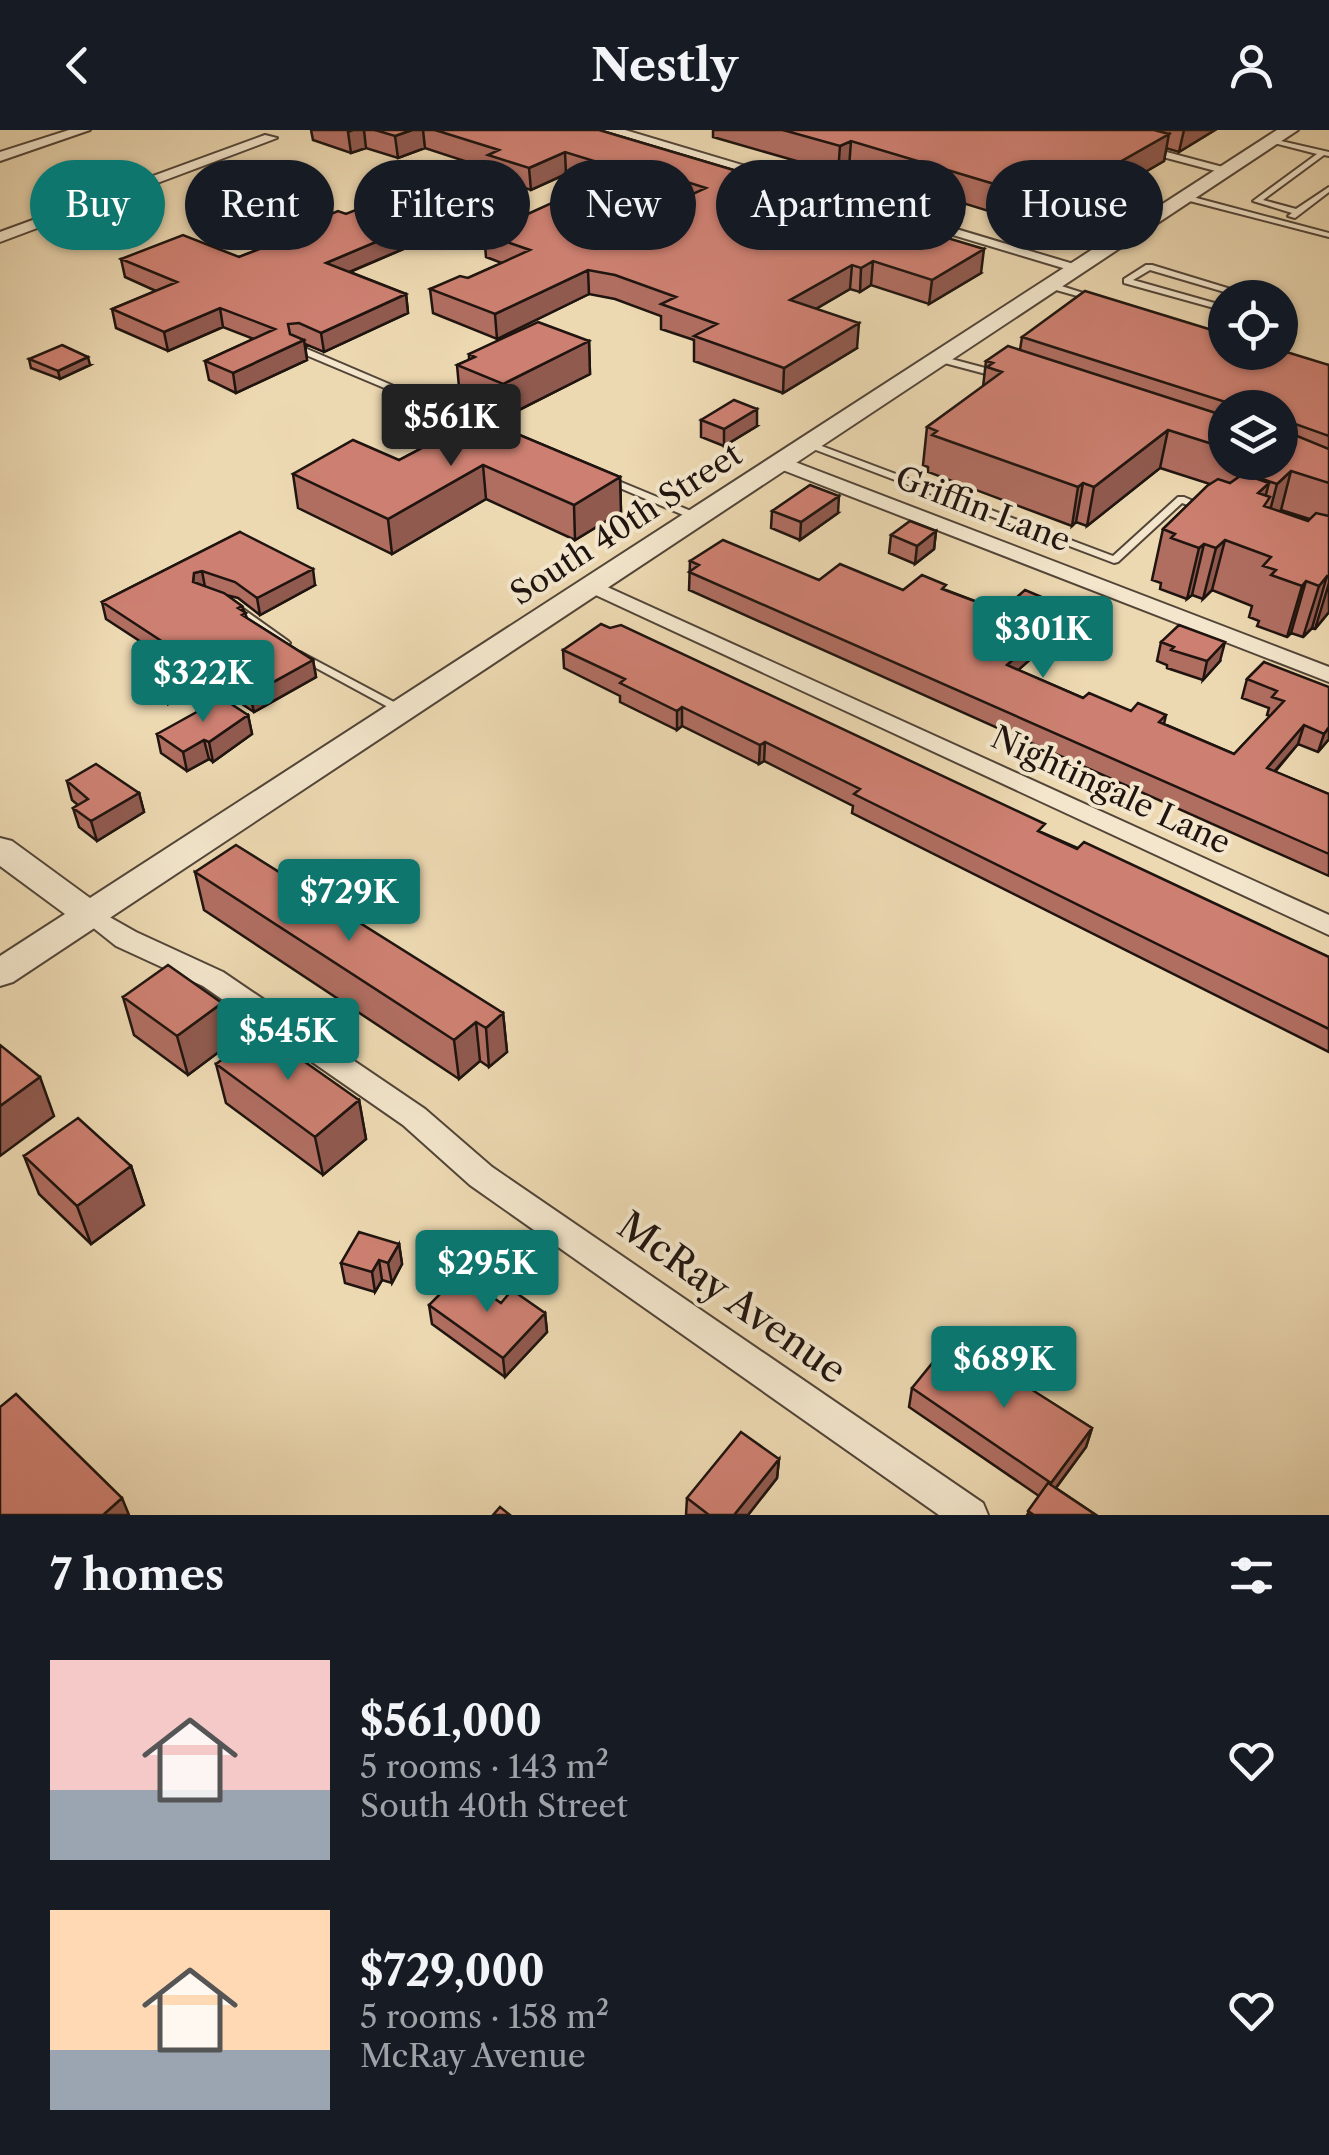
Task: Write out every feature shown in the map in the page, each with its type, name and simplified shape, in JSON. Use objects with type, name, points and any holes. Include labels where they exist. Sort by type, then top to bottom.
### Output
[{"type":"street","points":[[0,157],[83,130]]},
{"type":"street","points":[[0,237],[276,136],[248,130]]},
{"type":"street","points":[[610,130],[1079,268]]},
{"type":"street","points":[[637,138],[656,130]]},
{"type":"street","points":[[1068,130],[1228,170]]},
{"type":"street","name":"South 40th Street","points":[[0,974],[1280,135]]},
{"type":"street","name":"Griffin Lane","points":[[782,463],[1329,675]]},
{"type":"street","name":"Nightingale Lane","points":[[594,587],[1329,926]]},
{"type":"street","name":"McRay Avenue","points":[[0,849],[126,938],[229,990],[414,1118],[481,1176],[970,1515]]},
{"type":"lane","points":[[1280,135],[1326,153]]},
{"type":"lane","points":[[1298,212],[1256,201],[1326,153]]},
{"type":"lane","points":[[1282,223],[1329,189]]},
{"type":"lane","points":[[1185,197],[1329,235]]},
{"type":"lane","points":[[1208,284],[1149,266],[1127,281],[1208,304]]},
{"type":"lane","points":[[1052,286],[1110,302]]},
{"type":"lane","points":[[296,348],[498,433]]},
{"type":"lane","points":[[940,359],[1010,377]]},
{"type":"lane","points":[[811,445],[1114,560],[1181,499],[1218,512]]},
{"type":"lane","points":[[589,472],[698,518]]},
{"type":"lane","points":[[218,599],[233,604],[304,658],[403,711]]},
{"type":"building","points":[[375,130],[412,130],[395,136]]},
{"type":"building","points":[[435,130],[599,130],[716,165],[716,250],[966,250],[966,244],[984,249],[932,280],[873,261],[861,268],[852,265],[790,300],[859,323],[784,368],[694,336],[717,324],[661,304],[676,297],[615,275],[588,270],[495,314],[430,289],[460,276],[468,278],[530,250],[530,213],[550,204],[550,250],[696,250],[696,193],[706,188],[696,185],[696,160],[591,160],[565,152],[530,168],[530,160],[504,160],[488,155],[499,150]]},
{"type":"building","points":[[783,130],[1154,130],[1169,134],[1123,160],[986,160],[986,182],[966,176],[966,160],[914,160],[851,141],[840,146]]},
{"type":"building","points":[[354,211],[357,250],[326,263],[406,294],[321,333],[299,323],[288,324],[290,334],[304,340],[233,373],[205,361],[275,329],[220,308],[164,332],[112,309],[177,282],[121,259],[144,250],[165,250],[165,242],[183,235],[185,250],[221,250],[239,257],[257,250],[334,250],[334,213]]},
{"type":"building","points":[[1085,291],[1208,329],[1208,370],[1298,370],[1298,356],[1329,365],[1329,436],[1298,425],[1298,390],[1208,390],[1208,396],[1022,337]]},
{"type":"building","points":[[538,322],[589,341],[503,384],[457,365],[475,357],[469,354]]},
{"type":"building","points":[[62,345],[88,357],[58,371],[29,359]]},
{"type":"building","points":[[1008,346],[1208,411],[1208,443],[1168,430],[1094,487],[1083,483],[1078,487],[932,435],[937,431],[927,427],[1002,372],[987,367],[993,363],[986,361]]},
{"type":"building","points":[[734,400],[757,409],[724,429],[701,420]]},
{"type":"building","points":[[479,418],[620,477],[574,505],[483,465],[388,519],[293,474],[353,440],[399,460]]},
{"type":"building","points":[[1298,436],[1329,449],[1329,483],[1298,473]]},
{"type":"building","points":[[1216,480],[1260,480],[1269,483],[1258,493],[1270,497],[1264,506],[1308,521],[1316,513],[1329,516],[1329,577],[1319,586],[1306,581],[1302,586],[1271,575],[1276,570],[1263,566],[1271,557],[1225,540],[1216,548],[1204,544],[1199,548],[1171,538],[1175,534],[1163,529],[1207,486]]},
{"type":"building","points":[[810,485],[839,496],[801,522],[772,511]]},
{"type":"building","points":[[910,521],[936,531],[917,546],[891,535]]},
{"type":"building","points":[[240,532],[313,569],[257,598],[235,582],[202,571],[194,573],[193,582],[224,593],[242,606],[238,608],[246,613],[242,615],[313,660],[250,695],[203,663],[163,687],[134,670],[166,652],[159,647],[166,644],[102,602]]},
{"type":"building","points":[[723,540],[819,580],[840,564],[903,590],[922,575],[946,585],[942,589],[1001,611],[1025,590],[1058,604],[1064,599],[1088,608],[1061,633],[1048,628],[1007,665],[1083,698],[1089,693],[1131,711],[1138,703],[1166,715],[1159,722],[1234,754],[1284,701],[1272,697],[1277,691],[1247,679],[1264,662],[1329,687],[1329,727],[1324,734],[1304,725],[1267,768],[1329,794],[1329,854],[689,572],[699,565],[690,561]]},
{"type":"building","points":[[601,624],[610,628],[621,625],[1045,824],[1038,831],[1077,849],[1084,842],[1329,957],[1329,1029],[854,794],[860,789],[765,742],[760,745],[682,707],[677,711],[620,683],[625,679],[563,650]]},
{"type":"building","points":[[1179,625],[1225,642],[1207,661],[1171,650],[1174,647],[1161,642]]},
{"type":"building","points":[[222,698],[248,715],[209,742],[204,740],[183,752],[157,734]]},
{"type":"building","points":[[96,764],[139,793],[91,821],[73,808],[88,799],[67,781]]},
{"type":"building","points":[[236,845],[503,1013],[486,1028],[476,1022],[454,1040],[195,872]]},
{"type":"building","points":[[168,965],[222,1003],[177,1036],[123,997]]},
{"type":"building","points":[[261,1031],[359,1100],[315,1137],[216,1064]]},
{"type":"building","points":[[0,1045],[40,1077],[0,1106]]},
{"type":"building","points":[[78,1118],[131,1166],[77,1206],[24,1156]]},
{"type":"building","points":[[359,1232],[399,1244],[388,1263],[379,1260],[372,1272],[341,1263]]},
{"type":"building","points":[[460,1274],[501,1303],[512,1290],[545,1313],[503,1358],[429,1305]]},
{"type":"building","points":[[947,1345],[985,1371],[996,1357],[1019,1373],[1015,1379],[1092,1428],[1051,1483],[912,1388]]},
{"type":"building","points":[[16,1394],[122,1498],[103,1515],[0,1515],[0,1407]]},
{"type":"building","points":[[741,1432],[779,1459],[734,1515],[709,1515],[687,1498]]},
{"type":"building","points":[[1048,1483],[1096,1515],[1034,1515],[1028,1511]]},
{"type":"building","points":[[500,1507],[510,1515],[493,1515]]}]
